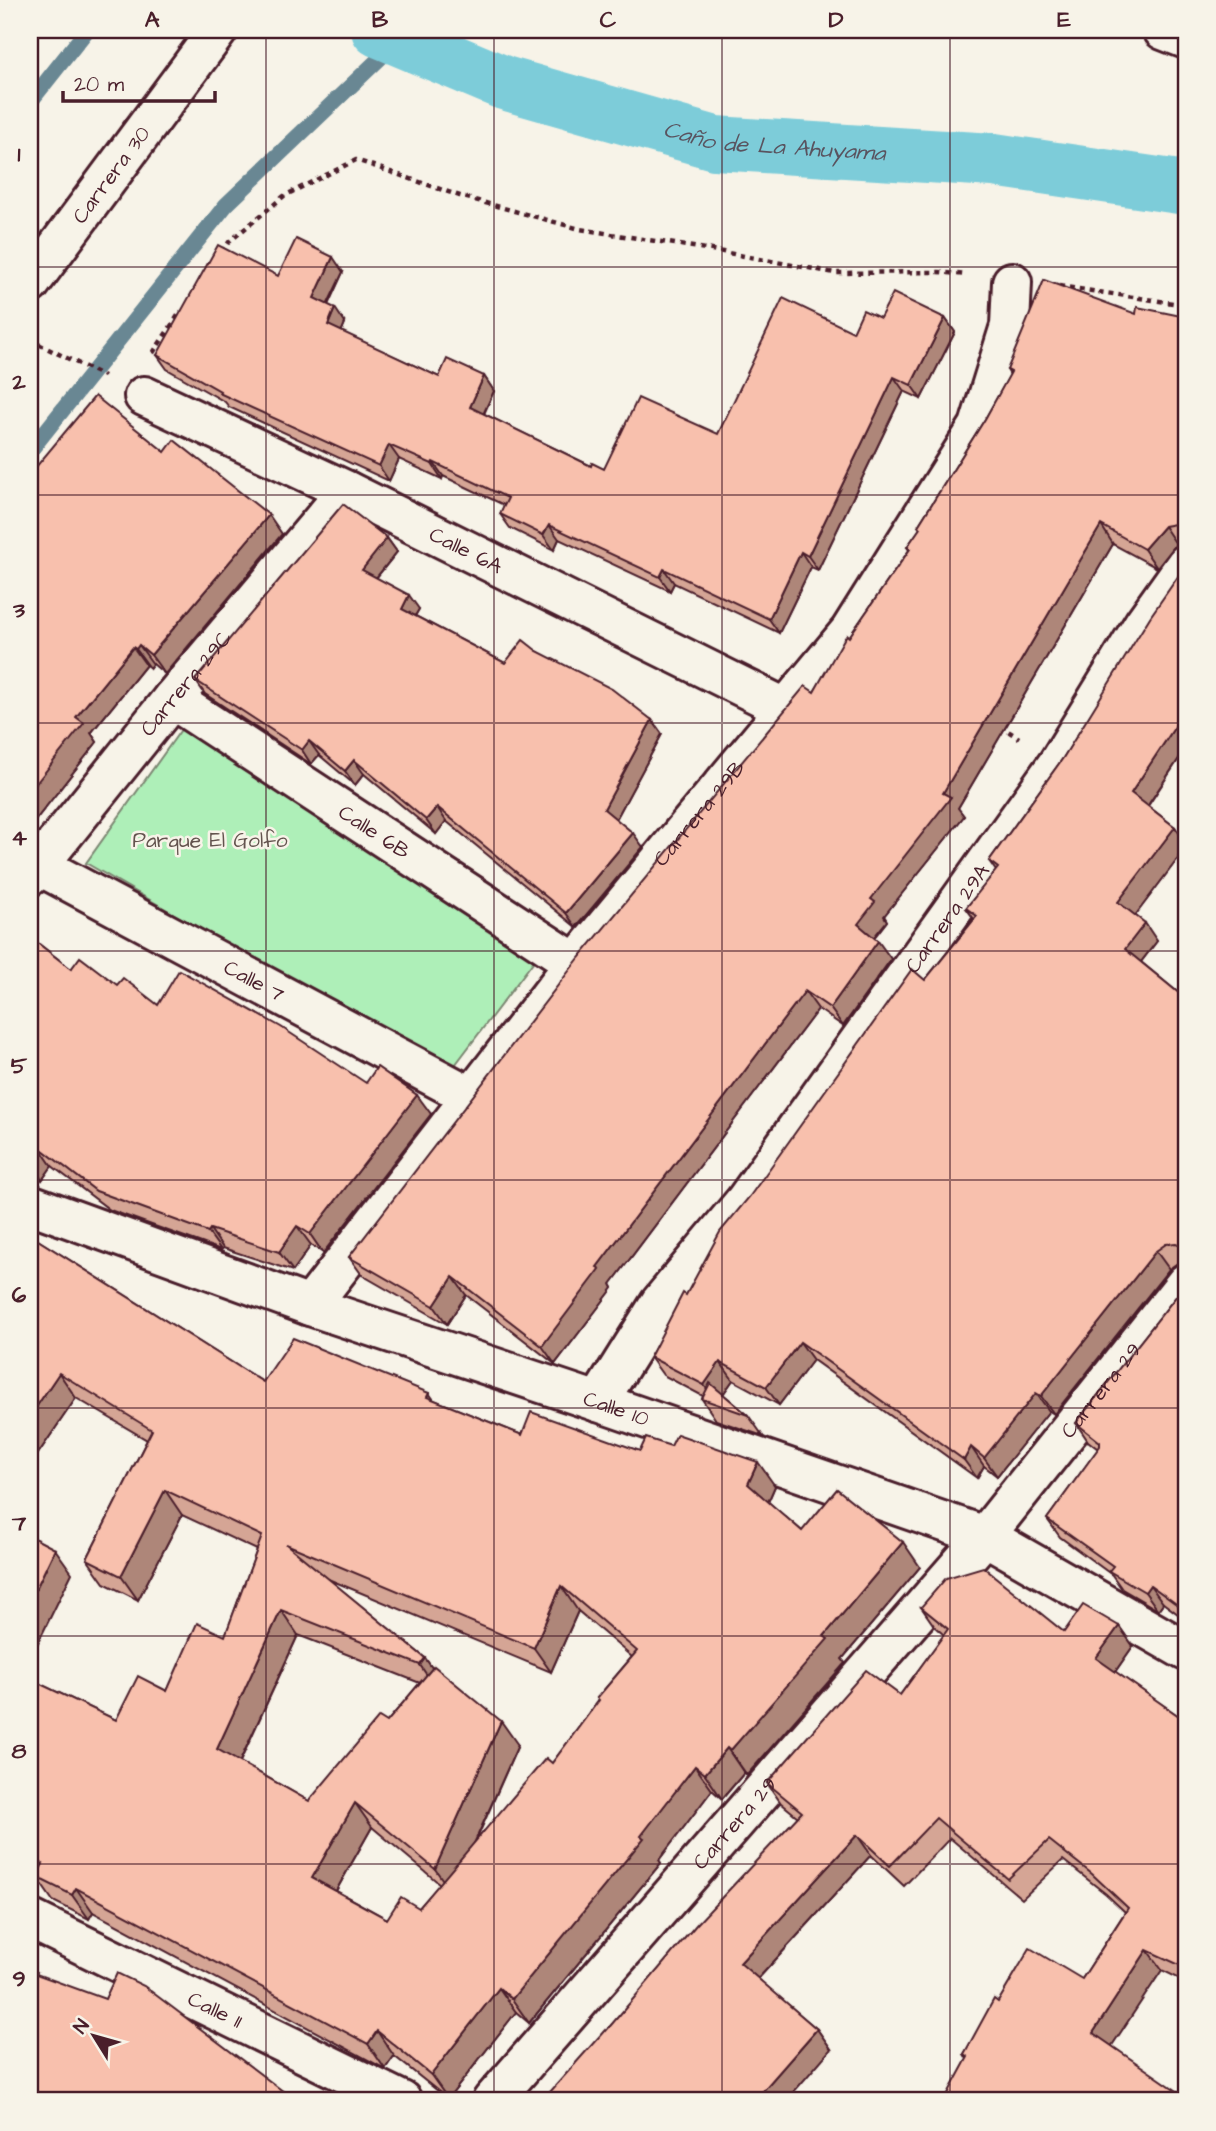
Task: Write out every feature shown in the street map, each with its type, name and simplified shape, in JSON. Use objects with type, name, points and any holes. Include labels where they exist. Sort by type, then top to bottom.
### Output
[{"type":"street","points":[[1163,30],[1186,39]]},
{"type":"street","name":"Carrera 30","points":[[30,284],[213,36]]},
{"type":"street","name":"Carrera 29B","points":[[310,1306],[575,963],[850,631],[979,426],[1010,326],[1012,282]]},
{"type":"street","name":"Calle 6A","points":[[144,396],[347,491],[785,708]]},
{"type":"street","name":"Carrera 29C","points":[[34,870],[172,699],[347,491]]},
{"type":"street","name":"Carrera 29A","points":[[598,1402],[660,1303],[745,1201],[1058,763],[1144,623],[1186,564]]},
{"type":"street","name":"Calle 6B","points":[[172,699],[575,963]]},
{"type":"street","name":"Calle 7","points":[[34,870],[470,1096]]},
{"type":"street","name":"Calle 10","points":[[30,1204],[310,1306],[985,1536],[1186,1651]]},
{"type":"street","name":"Carrera 29","points":[[492,2101],[985,1536],[1186,1283]]},
{"type":"street","name":"Calle 11","points":[[30,1919],[402,2101]]},
{"type":"path","points":[[222,253],[229,242],[284,197],[356,160],[460,195],[580,229],[835,273]]},
{"type":"path","points":[[152,355],[183,309]]},
{"type":"path","points":[[30,340],[110,379]]},
{"type":"path","points":[[989,719],[1058,763]]},
{"type":"green space","name":"Parque El Golfo","points":[[185,724],[536,958],[449,1073],[86,863]]},
{"type":"building","points":[[296,239],[333,257],[314,298],[335,308],[328,325],[439,377],[447,359],[484,376],[470,407],[591,466],[592,463],[604,469],[638,398],[718,434],[783,298],[853,332],[863,310],[880,318],[893,293],[945,318],[911,385],[894,377],[808,556],[801,552],[769,619],[664,569],[660,577],[549,525],[543,535],[500,514],[508,498],[433,462],[432,464],[389,445],[379,466],[219,393],[220,391],[157,355],[218,245],[278,276]]},
{"type":"building","points":[[1044,280],[1136,314],[1137,307],[1186,317],[1186,529],[1175,524],[1164,526],[1144,549],[1101,525],[943,793],[951,797],[871,899],[875,902],[858,924],[878,941],[830,1008],[805,991],[597,1267],[600,1269],[542,1346],[453,1277],[434,1306],[349,1257],[579,958],[805,686],[814,692],[844,639],[847,635],[849,637],[910,549],[907,547],[920,528],[918,526],[985,419],[1011,372],[1007,370]]},
{"type":"building","points":[[95,396],[165,452],[174,440],[269,515],[151,655],[139,645],[136,649],[133,647],[76,717],[84,723],[30,791],[30,474]]},
{"type":"building","points":[[343,504],[387,538],[362,570],[409,595],[402,609],[505,663],[523,640],[537,651],[612,689],[652,720],[604,809],[633,833],[566,913],[437,807],[426,820],[354,760],[345,771],[309,741],[302,750],[195,680]]},
{"type":"building","points":[[1186,565],[1186,710],[1131,793],[1175,827],[1118,902],[1145,923],[1125,949],[1186,999],[1186,1247],[1176,1243],[1166,1244],[1156,1251],[1041,1396],[1036,1393],[984,1458],[971,1447],[964,1460],[800,1342],[766,1387],[720,1362],[704,1385],[650,1357],[683,1293],[686,1295],[720,1232],[750,1196],[912,969],[925,980],[977,916],[966,908],[998,868],[989,861],[1063,758],[1150,617]]},
{"type":"building","points":[[30,937],[71,969],[80,957],[117,985],[123,978],[158,1005],[179,970],[281,1027],[366,1083],[377,1067],[417,1095],[310,1234],[297,1226],[279,1252],[210,1229],[208,1232],[96,1191],[39,1147],[30,1159]]},
{"type":"building","points":[[30,1235],[263,1382],[293,1338],[429,1393],[427,1397],[522,1435],[531,1412],[640,1451],[646,1438],[671,1446],[677,1434],[758,1462],[748,1484],[802,1531],[837,1489],[903,1542],[824,1636],[828,1639],[730,1751],[727,1748],[705,1774],[695,1766],[641,1836],[644,1838],[512,1999],[499,1988],[431,2075],[377,2031],[368,2044],[76,1888],[72,1895],[36,1877],[43,1864],[30,1858],[30,1679],[116,1720],[138,1676],[167,1691],[197,1623],[225,1636],[262,1536],[165,1490],[121,1576],[87,1559],[152,1430],[59,1373],[30,1416]],"holes":[[[286,1544],[534,1648],[561,1586],[637,1651],[597,1698],[599,1700],[552,1763],[546,1758],[419,1908],[401,1897],[387,1919],[312,1878],[355,1803],[435,1869],[501,1721],[434,1666],[387,1722],[379,1717],[309,1801],[217,1749],[281,1610],[420,1665],[425,1658]]]},
{"type":"building","points":[[1186,1284],[1186,1611],[1150,1585],[1145,1592],[1109,1571],[1113,1566],[1047,1519],[1100,1446],[1100,1442],[1076,1423]]},
{"type":"building","points":[[710,1383],[748,1415],[702,1399]]},
{"type":"building","points":[[30,1536],[55,1549],[30,1601]]},
{"type":"building","points":[[983,1567],[1064,1632],[1083,1605],[1119,1626],[1096,1658],[1186,1721],[1186,1968],[1147,1950],[1093,2033],[1186,2097],[1186,2101],[944,2101],[968,2057],[964,2054],[994,1999],[998,2002],[1030,1948],[1082,1979],[1128,1908],[1092,1874],[1049,1840],[1008,1879],[936,1818],[890,1866],[857,1835],[740,1963],[817,2029],[754,2101],[542,2101],[696,1925],[802,1812],[767,1783],[866,1670],[900,1695],[948,1629],[921,1607],[946,1578]]},
{"type":"building","points":[[30,1969],[37,1972],[36,1974],[105,1999],[117,1973],[144,1986],[296,2101],[30,2101]]},
{"type":"waterway","points":[[30,102],[87,30]]},
{"type":"waterway","name":"Caño de La Ahuyama","points":[[378,30],[504,83],[715,143],[994,160],[1186,188]]},
{"type":"waterway","points":[[30,451],[226,205],[400,39]]}]
